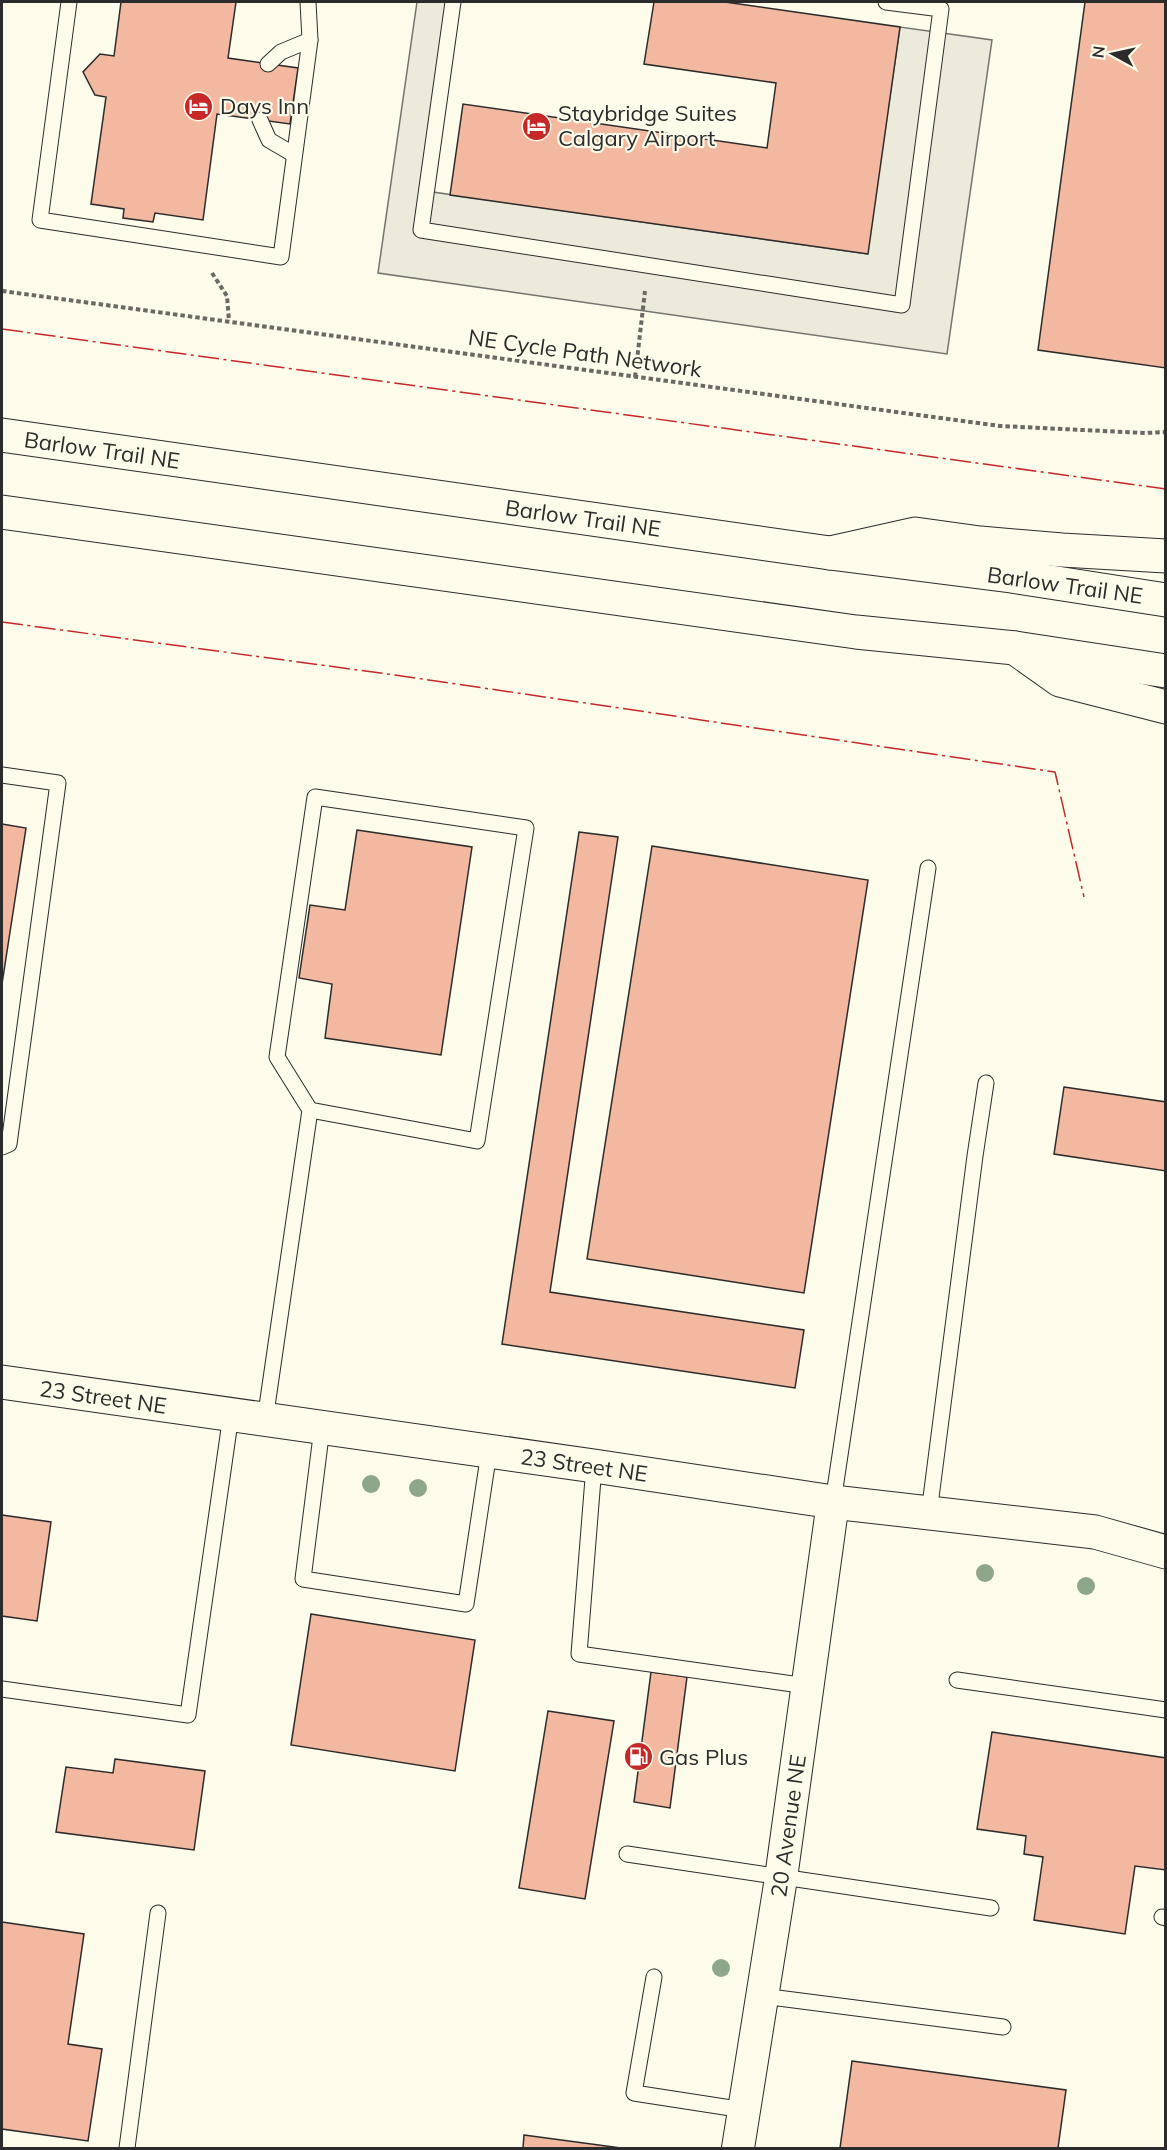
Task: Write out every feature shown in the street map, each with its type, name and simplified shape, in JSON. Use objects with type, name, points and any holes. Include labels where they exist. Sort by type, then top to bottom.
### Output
[{"type":"main road","name":"Barlow Trail NE","points":[[2,435],[830,553],[1011,576],[1166,600]]},
{"type":"main road","points":[[2,512],[856,632],[1015,648],[1166,671]]},
{"type":"main road","points":[[830,553],[915,534],[980,543],[1166,556]]},
{"type":"main road","points":[[1015,648],[1060,680],[1166,707]]},
{"type":"main road","name":"23 Street NE","points":[[2,1383],[833,1502],[1095,1532],[1166,1552]]},
{"type":"street","name":"20 Avenue NE","points":[[738,2148],[781,1878],[833,1502]]},
{"type":"lane","points":[[69,2],[40,220],[281,257],[310,40],[308,2]]},
{"type":"lane","points":[[453,2],[421,230],[902,304],[941,9],[886,2]]},
{"type":"lane","points":[[268,64],[281,52],[310,40]]},
{"type":"lane","points":[[260,120],[269,140],[293,154]]},
{"type":"lane","points":[[2,775],[58,783],[9,1144],[2,1147]]},
{"type":"lane","points":[[265,1420],[310,1110],[277,1057],[315,797],[526,828],[477,1141],[310,1110]]},
{"type":"lane","points":[[833,1502],[928,868]]},
{"type":"lane","points":[[929,1513],[986,1083]]},
{"type":"lane","points":[[2,1689],[188,1714],[231,1415]]},
{"type":"lane","points":[[322,1428],[303,1579],[466,1604],[489,1452]]},
{"type":"lane","points":[[594,1466],[579,1654],[807,1686]]},
{"type":"lane","points":[[957,1680],[1166,1710]]},
{"type":"lane","points":[[627,1854],[991,1908]]},
{"type":"lane","points":[[127,2148],[158,1913]]},
{"type":"lane","points":[[654,1977],[634,2093],[744,2110]]},
{"type":"lane","points":[[762,1996],[1003,2027]]},
{"type":"path","points":[[214,246],[212,272],[227,296],[229,321]]},
{"type":"path","points":[[635,377],[649,265]]},
{"type":"path","name":"NE Cycle Path Network","points":[[2,291],[1000,426],[1166,432]]},
{"type":"shaded area","points":[[417,2],[453,2],[426,191],[867,254],[900,27],[992,40],[947,354],[378,273]]},
{"type":"building","name":"Days Inn","points":[[121,2],[236,2],[228,58],[298,68],[290,124],[217,114],[203,220],[155,213],[153,222],[123,218],[124,209],[91,204],[106,97],[95,95],[83,72],[100,54],[114,56]]},
{"type":"building","name":"Staybridge Suites Calgary Airport","points":[[654,2],[725,2],[900,27],[868,254],[450,195],[463,104],[767,148],[776,83],[644,64]]},
{"type":"building","points":[[1085,2],[1166,2],[1166,368],[1038,350]]},
{"type":"building","points":[[2,824],[26,828],[2,984]]},
{"type":"building","points":[[357,830],[472,847],[441,1055],[325,1038],[332,984],[299,978],[310,905],[345,910]]},
{"type":"building","points":[[579,832],[618,837],[550,1292],[804,1330],[795,1388],[502,1344]]},
{"type":"building","points":[[652,846],[868,880],[804,1293],[587,1259]]},
{"type":"building","points":[[1064,1087],[1166,1102],[1166,1171],[1054,1154]]},
{"type":"building","points":[[2,1515],[51,1522],[37,1621],[2,1616]]},
{"type":"building","points":[[311,1614],[475,1640],[455,1771],[291,1745]]},
{"type":"building","points":[[651,1672],[687,1677],[670,1808],[634,1802]]},
{"type":"building","points":[[548,1711],[614,1721],[585,1899],[519,1888]]},
{"type":"building","points":[[992,1732],[1166,1758],[1166,1870],[1135,1866],[1125,1934],[1034,1920],[1043,1857],[1024,1854],[1026,1836],[977,1829]]},
{"type":"building","points":[[115,1759],[205,1771],[194,1850],[56,1832],[66,1767],[113,1773]]},
{"type":"building","points":[[2,1922],[84,1934],[68,2044],[102,2049],[88,2141],[2,2129]]},
{"type":"building","points":[[852,2061],[1066,2090],[1058,2148],[840,2148]]},
{"type":"building","points":[[524,2135],[621,2148],[523,2148]]},
{"type":"power","points":[[2,329],[1166,489]]},
{"type":"power","points":[[2,622],[395,675],[1055,772],[1084,897]]},
{"type":"place","name":"Days Inn","points":[[199,106]]},
{"type":"place","name":"Staybridge Suites Calgary Airport","points":[[537,126]]},
{"type":"place","name":"Gas Plus","points":[[638,1757]]}]
